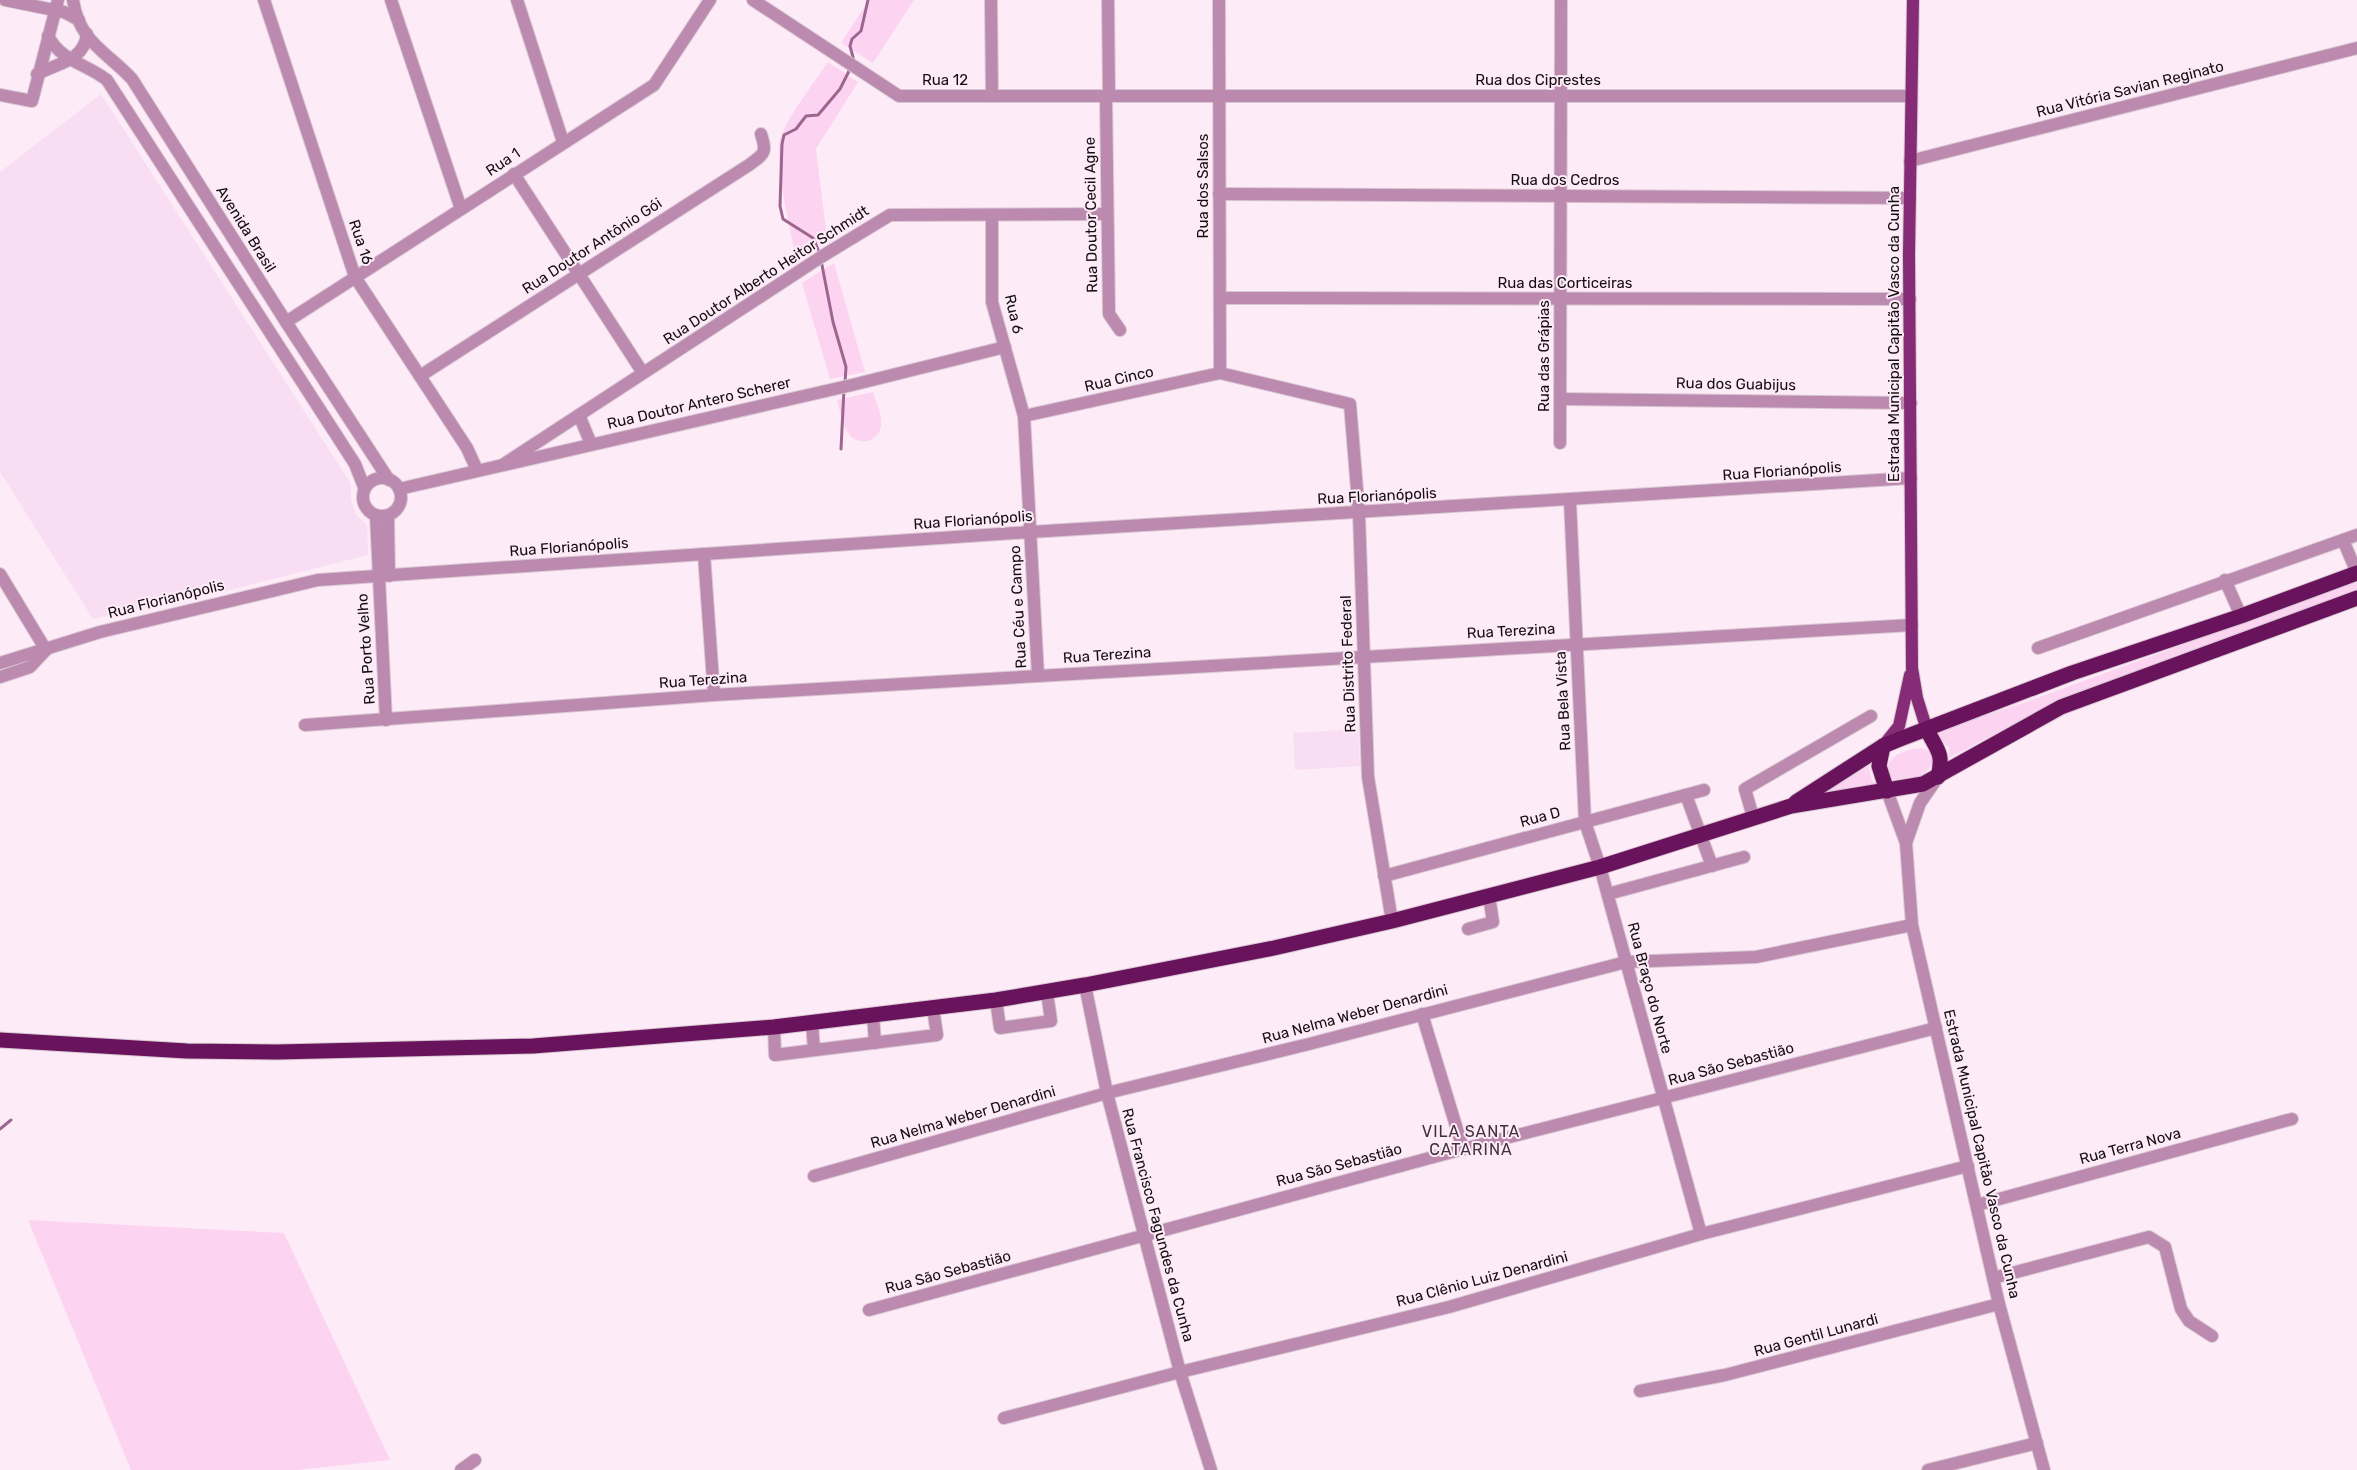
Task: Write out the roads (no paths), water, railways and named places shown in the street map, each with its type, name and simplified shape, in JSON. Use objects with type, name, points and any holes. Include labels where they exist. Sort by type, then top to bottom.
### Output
[{"type":"highway","points":[[1791,806],[1883,746],[2072,673],[2241,616],[2357,573]]},
{"type":"highway","points":[[0,1040],[187,1051],[346,1052],[533,1046],[812,1023],[996,1000],[1085,985],[1274,948],[1392,921],[1600,867],[1791,806],[1923,784],[2061,707],[2357,598]]},
{"type":"highway","points":[[1927,730],[1940,751],[1942,762],[1938,777]]},
{"type":"highway","points":[[1883,746],[1879,766],[1887,791]]},
{"type":"main road","name":"Estrada Municipal Capitão Vasco da Cunha","points":[[1913,0],[1910,161],[1912,668],[1917,698],[1927,730]]},
{"type":"main road","name":"Estrada Municipal Capitão Vasco da Cunha","points":[[1883,746],[1899,726],[1912,668]]},
{"type":"street","points":[[5,0],[57,6],[79,20]]},
{"type":"street","name":"Avenida Brasil","points":[[73,0],[79,20],[86,34],[94,46],[120,66],[132,79],[286,322],[389,480],[399,489]]},
{"type":"street","name":"Rua 16","points":[[264,0],[355,276],[467,448],[477,470]]},
{"type":"street","points":[[391,0],[461,209]]},
{"type":"street","points":[[517,0],[563,142]]},
{"type":"street","name":"Rua 1","points":[[286,322],[654,85],[710,0]]},
{"type":"street","name":"Rua 12","points":[[753,0],[899,96],[1165,97]]},
{"type":"street","points":[[991,0],[992,96]]},
{"type":"street","name":"Rua Doutor Cecil Agne","points":[[1108,0],[1106,214],[1110,226],[1109,314],[1120,330]]},
{"type":"street","name":"Rua dos Salsos","points":[[1219,0],[1220,373]]},
{"type":"street","name":"Rua das Grápias","points":[[1560,443],[1561,0]]},
{"type":"street","points":[[0,94],[32,101],[37,74],[57,6]]},
{"type":"street","points":[[37,74],[70,60],[82,50],[85,45],[86,34]]},
{"type":"street","points":[[48,36],[54,48],[70,60],[95,71],[106,80],[355,464],[364,487],[363,502],[368,511],[382,516],[396,511],[401,500],[399,489]]},
{"type":"street","name":"Rua Vitória Savian Reginato","points":[[1910,161],[2357,48]]},
{"type":"street","name":"Rua dos Ciprestes","points":[[1165,97],[1911,96]]},
{"type":"street","name":"Rua Doutor Antônio Gói","points":[[420,376],[764,153],[765,148],[761,134]]},
{"type":"street","points":[[514,174],[643,373]]},
{"type":"street","name":"Rua dos Cedros","points":[[1219,194],[1910,198]]},
{"type":"street","name":"Rua Doutor Alberto Heitor Schmidt","points":[[504,464],[821,257],[890,215],[1106,214]]},
{"type":"street","name":"Rua 6","points":[[992,215],[992,302],[1024,416]]},
{"type":"street","points":[[234,277],[251,266]]},
{"type":"street","name":"Rua das Corticeiras","points":[[1220,298],[1910,299]]},
{"type":"street","name":"Rua Doutor Antero Scherer","points":[[399,489],[852,385],[1005,347]]},
{"type":"street","name":"Rua Distrito Federal","points":[[1220,373],[1350,404],[1359,514],[1368,777],[1392,921]]},
{"type":"street","name":"Rua Cinco","points":[[1024,416],[1220,373]]},
{"type":"street","name":"Rua dos Guabijus","points":[[1560,399],[1911,403]]},
{"type":"street","points":[[579,415],[591,444]]},
{"type":"street","name":"Rua Céu e Campo","points":[[1024,416],[1038,676]]},
{"type":"street","points":[[364,487],[372,480],[382,478],[389,480]]},
{"type":"street","name":"Rua Florianópolis","points":[[0,663],[100,632],[303,583],[1030,532],[1359,514],[1911,478]]},
{"type":"street","name":"Rua Bela Vista","points":[[1570,501],[1586,822],[1600,867]]},
{"type":"street","points":[[382,516],[383,576]]},
{"type":"street","points":[[2038,648],[2225,580],[2357,535]]},
{"type":"street","points":[[2343,540],[2357,573]]},
{"type":"street","points":[[704,554],[714,695]]},
{"type":"street","points":[[0,574],[46,650]]},
{"type":"street","name":"Rua Porto Velho","points":[[383,576],[386,720]]},
{"type":"street","points":[[2225,580],[2241,616]]},
{"type":"street","name":"Rua Terezina","points":[[305,725],[714,695],[1365,655],[1912,625]]},
{"type":"street","name":"Rua Florianópolis","points":[[0,677],[30,667],[46,650]]},
{"type":"street","points":[[1753,817],[1745,789],[1871,716]]},
{"type":"street","name":"Estrada Municipal Capitão Vasco da Cunha","points":[[1906,843],[1920,802],[1938,777]]},
{"type":"street","name":"Rua D","points":[[1384,876],[1704,790]]},
{"type":"street","name":"Estrada Municipal Capitão Vasco da Cunha","points":[[1887,791],[1906,843],[1912,925],[2000,1304],[2044,1470]]},
{"type":"street","points":[[1686,795],[1712,866]]},
{"type":"street","points":[[1608,894],[1744,857]]},
{"type":"street","name":"Rua Braço do Norte","points":[[1600,867],[1701,1234]]},
{"type":"street","points":[[1468,929],[1492,922],[1489,896]]},
{"type":"street","name":"Rua Nelma Weber Denardini","points":[[814,1176],[1107,1093],[1309,1044],[1626,962],[1756,957],[1912,925]]},
{"type":"street","name":"Rua Francisco Fagundes da Cunha","points":[[1085,985],[1107,1093],[1180,1372],[1211,1470]]},
{"type":"street","points":[[996,1000],[1000,1028],[1051,1020],[1047,992]]},
{"type":"street","points":[[774,1027],[775,1055],[937,1035],[933,1008]]},
{"type":"street","points":[[1422,1014],[1463,1149]]},
{"type":"street","points":[[873,1015],[875,1043]]},
{"type":"street","points":[[812,1023],[814,1050]]},
{"type":"street","name":"Rua São Sebastião","points":[[869,1310],[1463,1149],[1936,1028]]},
{"type":"street","name":"Rua Terra Nova","points":[[1977,1205],[2292,1119]]},
{"type":"street","name":"Rua Clênio Luiz Denardini","points":[[1004,1418],[1180,1372],[1448,1307],[1701,1234],[1968,1166]]},
{"type":"street","points":[[1994,1278],[2148,1237],[2164,1247],[2181,1309],[2189,1321],[2212,1336]]},
{"type":"street","name":"Rua Gentil Lunardi","points":[[1640,1391],[1725,1375],[2000,1304]]},
{"type":"street","points":[[1928,1470],[2037,1443]]},
{"type":"street","points":[[461,1470],[474,1460]]},
{"type":"waterway","points":[[854,61],[850,46],[852,39],[861,31],[868,0]]},
{"type":"waterway","points":[[820,254],[813,238],[783,219],[780,206],[782,144],[784,135],[796,129],[806,116],[818,115],[840,89],[850,69]]},
{"type":"waterway","points":[[821,260],[833,322],[846,367],[845,383]]},
{"type":"waterway","points":[[841,449],[844,389]]},
{"type":"waterway","points":[[0,1129],[11,1120]]},
{"type":"district","name":"VILA SANTA CATARINA","points":[[1471,1140]]}]
